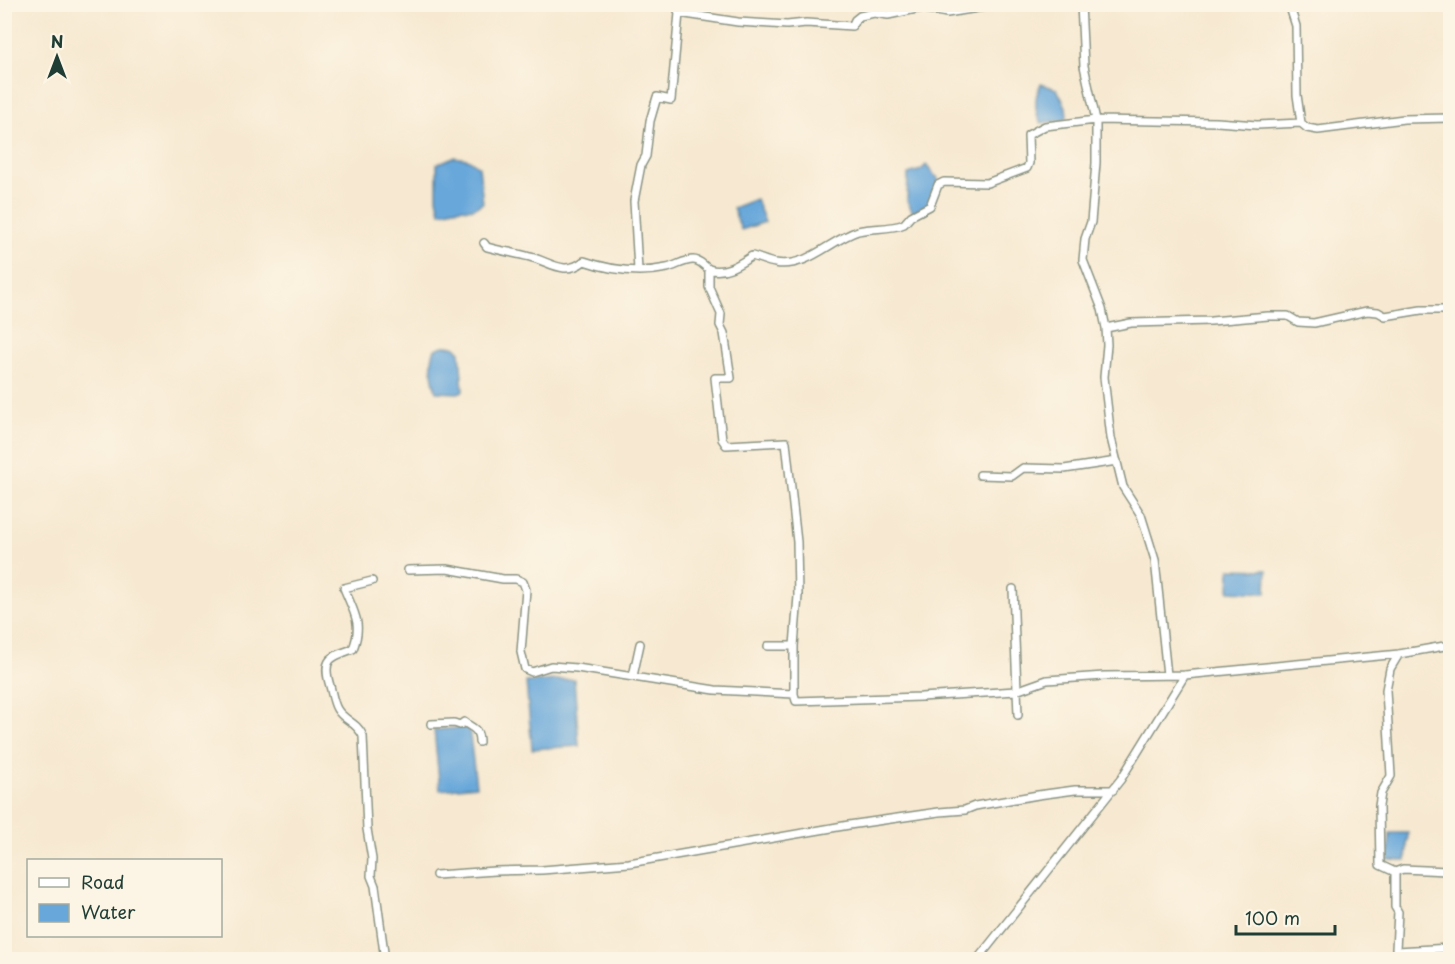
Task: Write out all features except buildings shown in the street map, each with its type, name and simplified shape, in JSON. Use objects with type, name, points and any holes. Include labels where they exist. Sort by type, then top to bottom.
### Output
[{"type":"street","points":[[638,270],[634,201],[641,165],[646,156],[650,121],[657,97],[671,100],[679,13],[676,6],[656,4]]},
{"type":"street","points":[[679,13],[738,22],[852,26],[860,16],[874,13],[888,15],[921,9],[948,13],[1002,4]]},
{"type":"street","points":[[1081,4],[1084,66],[1096,120],[1096,163],[1090,222],[1083,260],[1102,309],[1106,328],[1105,397],[1111,438],[1123,487],[1141,515],[1155,560],[1167,675]]},
{"type":"street","points":[[1289,4],[1296,26],[1297,95],[1301,123]]},
{"type":"street","points":[[484,243],[487,247],[531,257],[548,265],[570,268],[584,261],[616,270],[638,270],[666,268],[694,260],[717,270],[738,266],[752,256],[776,263],[789,263],[814,255],[845,236],[860,231],[900,226],[911,216],[930,206],[938,185],[944,182],[987,183],[1027,168],[1029,163],[1028,135],[1045,126],[1096,120],[1301,123],[1307,128],[1318,130],[1404,119],[1450,118]]},
{"type":"street","points":[[709,268],[709,287],[721,314],[720,325],[724,333],[731,378],[715,378],[722,439],[726,445],[786,442],[797,542],[798,596],[794,646],[796,701],[1016,691],[1047,680],[1104,676],[1185,675],[1399,654],[1450,645]]},
{"type":"street","points":[[1106,328],[1131,323],[1211,321],[1268,316],[1288,316],[1298,322],[1314,323],[1367,311],[1378,312],[1385,316],[1421,310],[1443,310]]},
{"type":"street","points":[[980,475],[1012,476],[1023,468],[1064,469],[1117,461]]},
{"type":"street","points":[[408,570],[447,569],[523,582],[526,590],[520,652],[525,669],[532,672],[551,666],[569,667],[715,690],[794,694]]},
{"type":"street","points":[[372,581],[344,588],[358,625],[356,641],[353,649],[340,653],[329,662],[325,670],[336,707],[358,727],[363,736],[365,802],[372,859],[371,876],[375,886],[385,960]]},
{"type":"street","points":[[1013,589],[1018,715]]},
{"type":"street","points":[[633,676],[640,644]]},
{"type":"street","points":[[768,646],[794,646]]},
{"type":"street","points":[[1399,654],[1390,669],[1386,690],[1391,777],[1381,793],[1378,806],[1380,865],[1395,872],[1403,870],[1447,871],[1450,873]]},
{"type":"street","points":[[979,959],[1113,790],[1185,675]]},
{"type":"street","points":[[431,724],[460,725],[464,722],[473,725],[478,732],[479,742]]},
{"type":"street","points":[[436,875],[629,863],[849,825],[965,810],[975,806],[1038,795],[1075,790],[1113,790]]},
{"type":"street","points":[[1395,872],[1399,960]]},
{"type":"street","points":[[1397,951],[1450,948]]},
{"type":"water","points":[[1041,84],[1057,89],[1066,107],[1065,120],[1041,123],[1036,104]]},
{"type":"water","points":[[453,157],[468,159],[479,167],[483,203],[471,209],[459,208],[440,212],[437,198],[437,164]]},
{"type":"water","points":[[926,165],[939,182],[928,204],[913,213],[907,200],[908,174],[921,170]]},
{"type":"water","points":[[756,199],[765,222],[741,230],[733,208]]},
{"type":"water","points":[[454,346],[460,352],[463,391],[458,393],[436,392],[432,376],[432,360],[435,349]]},
{"type":"water","points":[[1230,569],[1267,570],[1266,593],[1229,591]]},
{"type":"water","points":[[574,679],[579,746],[532,749],[526,682]]},
{"type":"water","points":[[469,727],[476,786],[440,790],[434,730]]},
{"type":"water","points":[[1390,833],[1408,833],[1406,861],[1388,860]]}]
